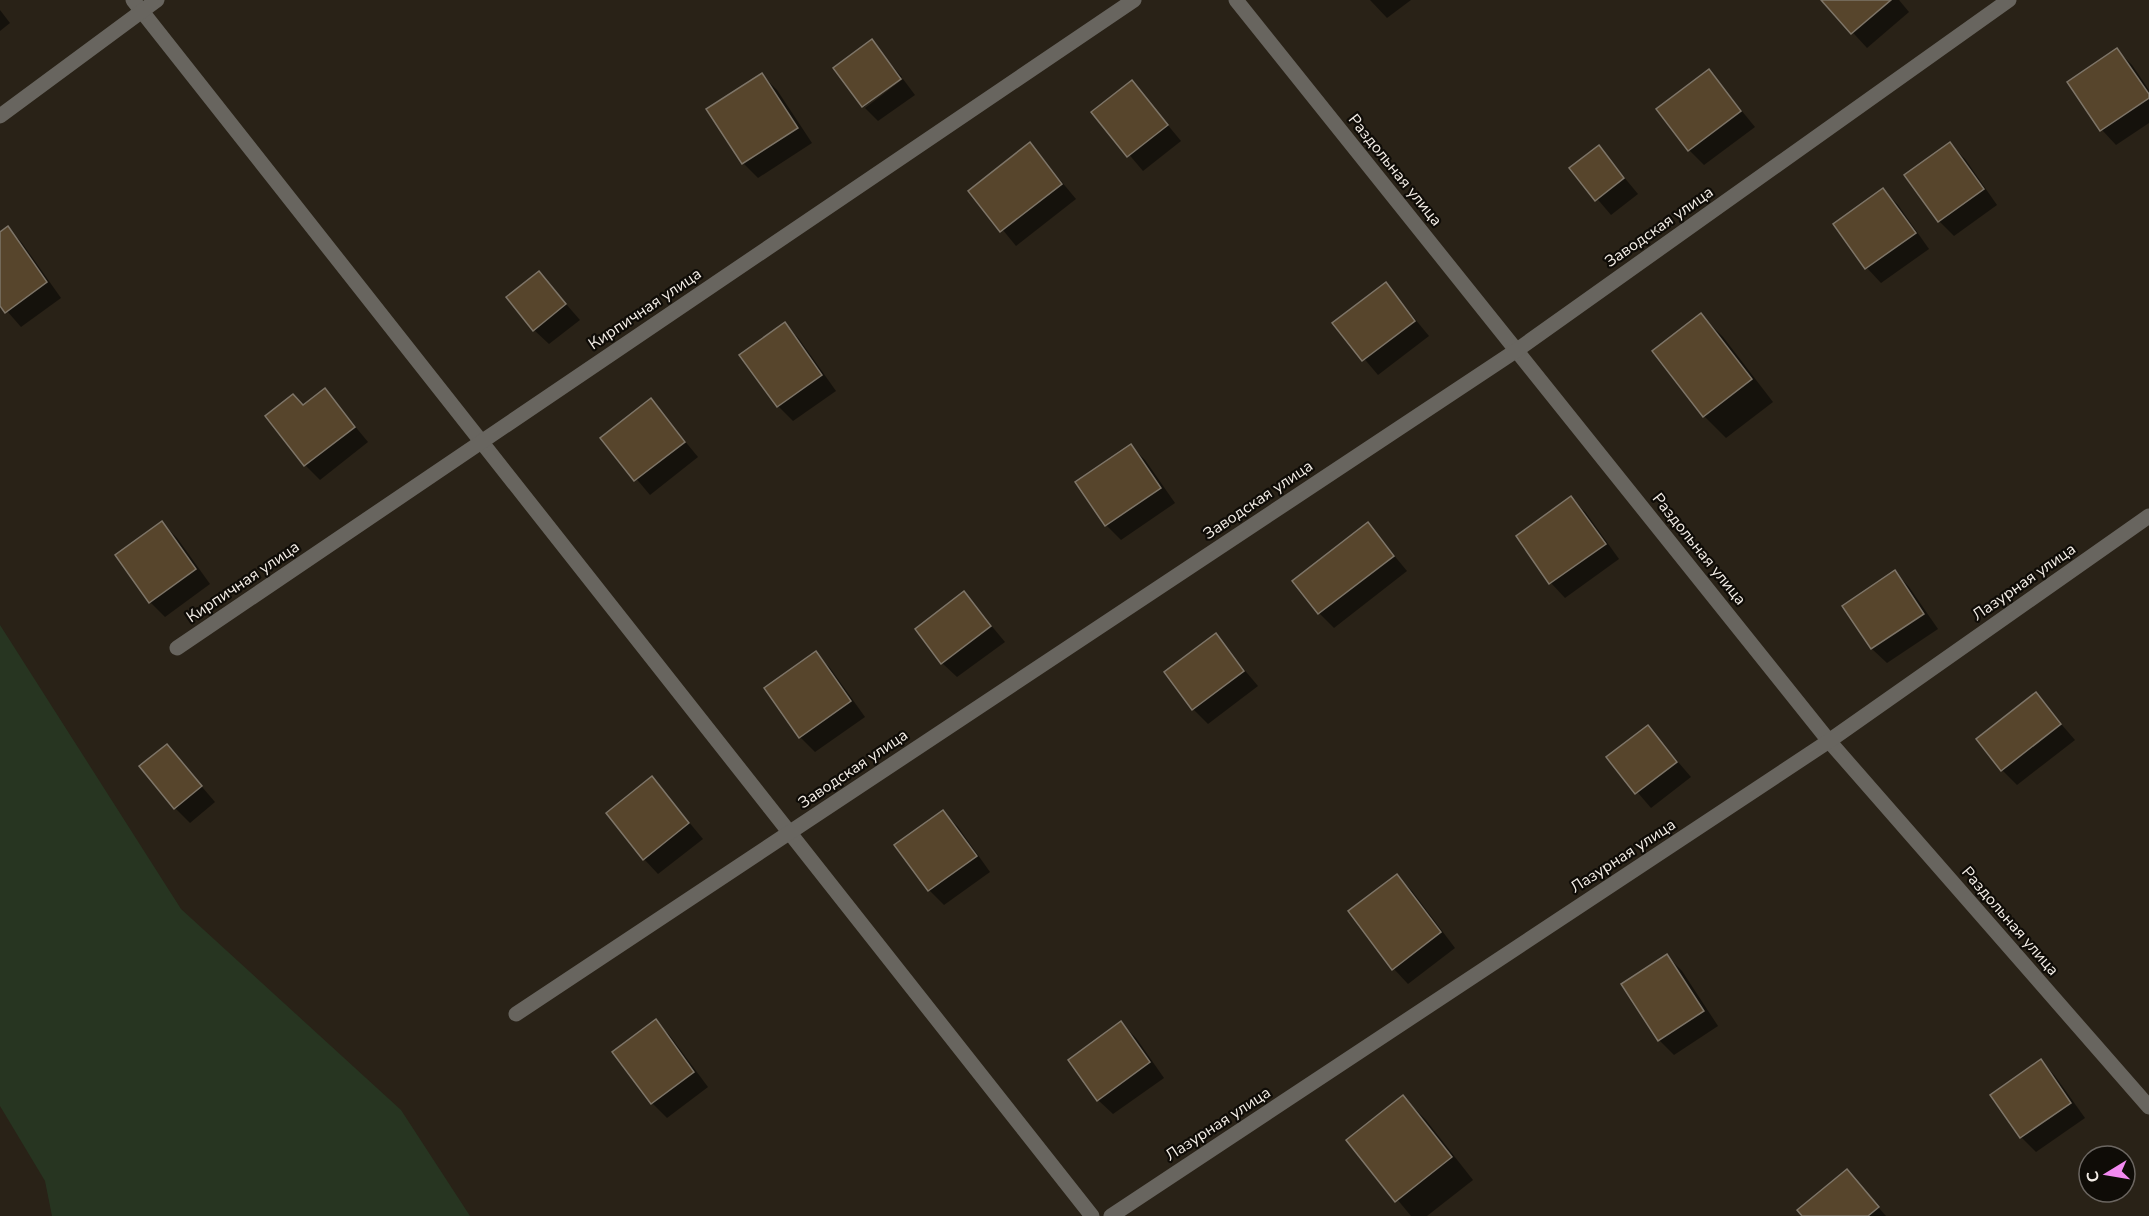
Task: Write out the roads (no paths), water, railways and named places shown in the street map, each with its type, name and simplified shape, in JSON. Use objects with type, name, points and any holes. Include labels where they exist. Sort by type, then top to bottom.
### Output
[{"type":"street","points":[[0,116],[137,6],[157,0]]},
{"type":"street","name":"Кирпичная улица","points":[[177,648],[1134,0]]},
{"type":"street","name":"Раздольная улица","points":[[1236,0],[1829,741],[2149,1107]]},
{"type":"street","name":"Заводская улица","points":[[516,1014],[1517,350],[2008,0]]},
{"type":"street","points":[[137,6],[1092,1216]]},
{"type":"street","name":"Лазурная улица","points":[[1112,1216],[1829,741],[2149,516]]}]
